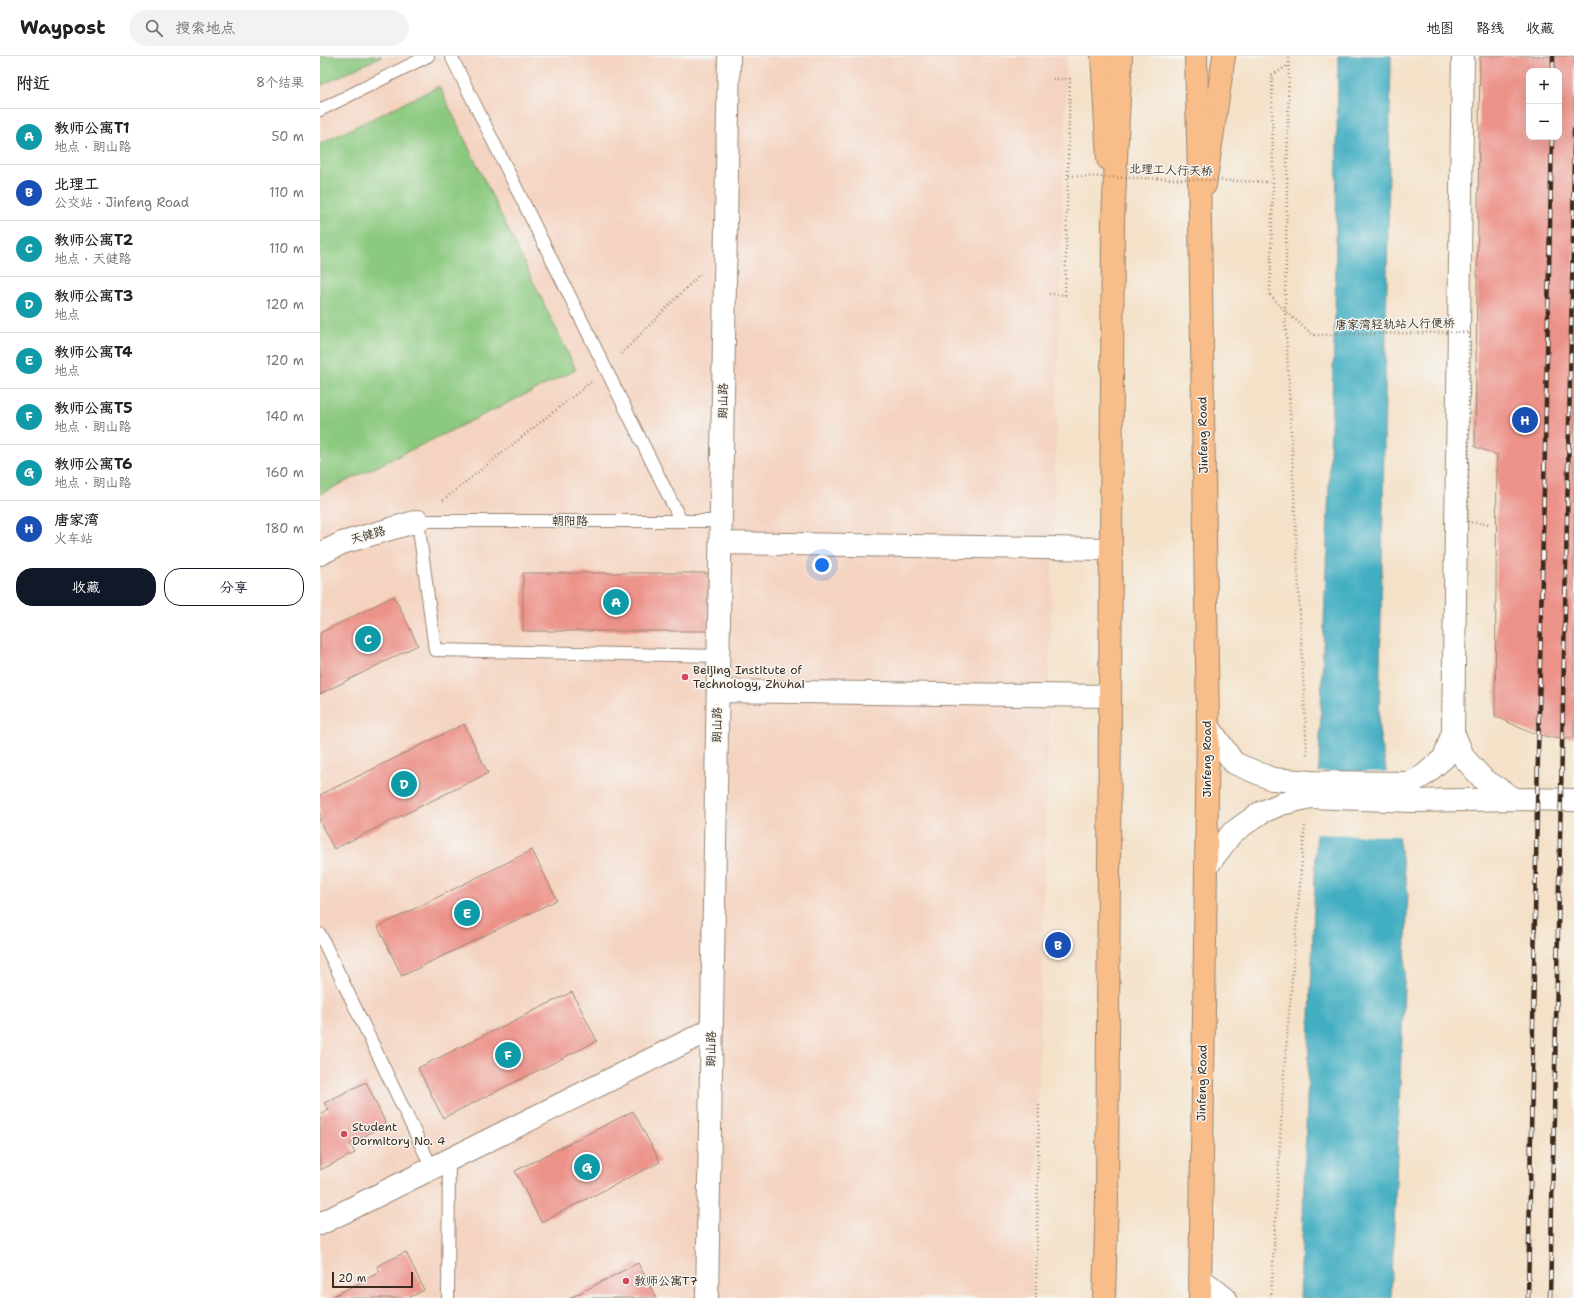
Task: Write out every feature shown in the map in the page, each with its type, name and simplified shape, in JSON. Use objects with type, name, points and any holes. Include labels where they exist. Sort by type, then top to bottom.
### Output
[{"type":"main road","points":[[1102,56],[1113,220]]},
{"type":"main road","points":[[1104,1298],[1107,1190],[1113,220],[1121,56]]},
{"type":"main road","points":[[1196,56],[1200,220]]},
{"type":"main road","points":[[1200,220],[1224,56]]},
{"type":"main road","name":"Jinfeng Road","points":[[1200,220],[1208,726],[1200,1288]]},
{"type":"street","name":"朗山路","points":[[707,1298],[729,56]]},
{"type":"street","points":[[1411,792],[1423,776],[1444,758],[1453,732],[1463,56]]},
{"type":"street","name":"天健路","points":[[320,554],[342,543],[418,521]]},
{"type":"street","points":[[720,543],[1111,549]]},
{"type":"street","points":[[718,692],[1110,696]]},
{"type":"street","points":[[1208,726],[1234,763],[1272,780],[1309,781],[1411,792],[1515,799],[1574,800]]},
{"type":"street","points":[[1453,732],[1464,758],[1484,780],[1515,799]]},
{"type":"street","points":[[1207,866],[1232,833],[1260,813],[1281,804],[1309,781]]},
{"type":"street","points":[[320,1224],[712,1029]]},
{"type":"street","points":[[1200,1288],[1225,1298]]},
{"type":"lane","points":[[320,110],[428,56]]},
{"type":"lane","points":[[451,56],[681,520]]},
{"type":"lane","points":[[418,521],[435,650],[718,656]]},
{"type":"lane","name":"朝阳路","points":[[418,521],[721,521]]},
{"type":"lane","points":[[320,934],[440,1164],[448,1298]]},
{"type":"path","points":[[1289,58],[1285,311],[1309,781]]},
{"type":"path","points":[[1273,182],[1272,75],[1289,65]]},
{"type":"path","points":[[1049,294],[1066,295],[1070,79],[1053,79]]},
{"type":"path","name":"北理工人行天桥","points":[[1068,176],[1273,182]]},
{"type":"path","name":"唐家湾轻轨站人行便桥","points":[[1273,182],[1270,295],[1285,311],[1313,335],[1469,332],[1468,522],[1490,524]]},
{"type":"path","points":[[418,521],[606,369],[726,248]]},
{"type":"path","points":[[1271,1298],[1284,1073],[1305,822]]},
{"type":"path","points":[[1036,1298],[1040,1105]]},
{"type":"shaded area","name":"Beijing Institute of Technology, Zhuhai","points":[[320,56],[1067,56],[1032,1298],[320,1298]]},
{"type":"green space","points":[[320,56],[382,56],[320,86]]},
{"type":"green space","points":[[439,86],[576,370],[320,494],[320,144]]},
{"type":"water","points":[[1338,56],[1391,56],[1379,730],[1408,893],[1391,1298],[1300,1298],[1335,315]]},
{"type":"pier","points":[[1317,772],[1388,772],[1400,836],[1315,834]]},
{"type":"building","points":[[1480,56],[1574,56],[1574,738],[1549,737],[1531,733],[1495,716],[1497,455],[1475,447]]},
{"type":"building","points":[[523,573],[708,573],[708,631],[523,631]]},
{"type":"building","points":[[394,596],[418,645],[320,694],[320,633]]},
{"type":"building","points":[[464,724],[488,773],[334,849],[320,822],[320,795]]},
{"type":"building","points":[[532,850],[557,900],[402,976],[378,927]]},
{"type":"building","points":[[572,992],[597,1041],[443,1118],[418,1068]]},
{"type":"building","name":"Student Dormitory No. 4","points":[[366,1082],[386,1124],[350,1144],[355,1153],[320,1170],[320,1115],[329,1110],[324,1103]]},
{"type":"building","points":[[633,1111],[660,1162],[541,1222],[515,1171]]},
{"type":"building","points":[[406,1252],[424,1290],[408,1298],[330,1298],[380,1272],[377,1266]]},
{"type":"building","name":"教师公寓T7","points":[[638,1263],[656,1298],[570,1298]]},
{"type":"railway","points":[[1553,56],[1553,68]]},
{"type":"railway","points":[[1550,1298],[1573,242],[1574,130]]},
{"type":"railway","points":[[1528,1298],[1538,753],[1552,140]]},
{"type":"place","name":"唐家湾","points":[[1525,420]]},
{"type":"place","name":"教师公寓T1","points":[[616,602]]},
{"type":"place","name":"教师公寓T2","points":[[368,639]]},
{"type":"place","name":"Beijing Institute of Technology, Zhuhai","points":[[685,677]]},
{"type":"place","name":"教师公寓T3","points":[[404,784]]},
{"type":"place","name":"教师公寓T4","points":[[467,913]]},
{"type":"place","name":"北理工","points":[[1058,945]]},
{"type":"place","name":"教师公寓T5","points":[[508,1055]]},
{"type":"place","name":"Student Dormitory No. 4","points":[[344,1134]]},
{"type":"place","name":"教师公寓T6","points":[[587,1167]]},
{"type":"place","name":"教师公寓T7","points":[[626,1281]]}]
